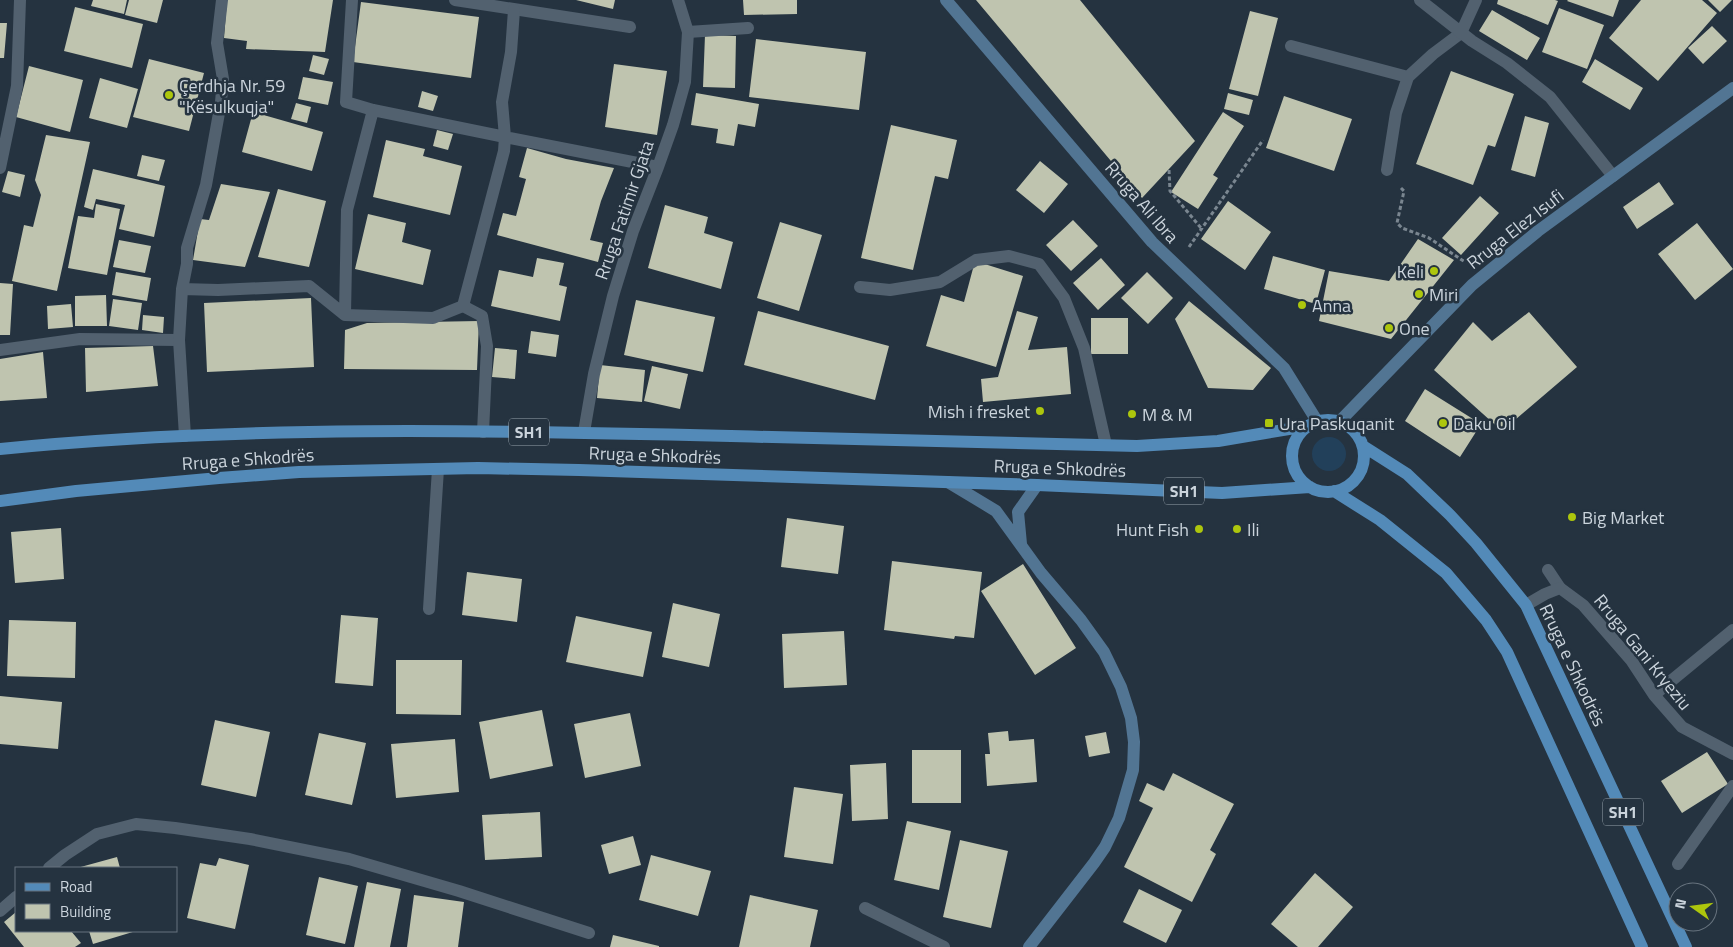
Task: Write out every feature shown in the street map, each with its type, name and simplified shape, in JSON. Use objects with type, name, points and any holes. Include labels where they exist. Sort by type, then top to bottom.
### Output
[{"type":"main road","name":"SH1","points":[[1312,423],[1328,419],[1340,421],[1358,435],[1363,446]]},
{"type":"main road","name":"Rruga e Shkodrës","points":[[0,449],[185,436],[327,432],[584,432],[1137,446],[1218,441],[1312,423]]},
{"type":"main road","points":[[1310,488],[1300,479],[1291,456],[1298,434],[1312,423]]},
{"type":"main road","name":"Rruga e Shkodrës","points":[[1363,446],[1407,474],[1443,508],[1476,543],[1526,605],[1686,947]]},
{"type":"main road","points":[[1334,491],[1345,487],[1355,479],[1361,469],[1364,458],[1363,446]]},
{"type":"main road","name":"Rruga e Shkodrës","points":[[0,501],[113,487],[299,472],[438,469],[579,470],[1222,493],[1310,488]]},
{"type":"main road","name":"SH1","points":[[1310,488],[1321,492],[1334,491],[1380,520],[1446,573],[1486,620],[1507,652],[1642,947]]},
{"type":"street","points":[[0,168],[17,86],[20,0]]},
{"type":"street","points":[[185,436],[179,340],[182,290],[187,264],[186,248],[206,185],[221,102],[223,79],[217,43],[222,0]]},
{"type":"street","points":[[352,0],[346,102],[373,110],[505,138],[658,167]]},
{"type":"street","points":[[455,0],[630,27]]},
{"type":"street","name":"Rruga Fatimir Gjata","points":[[584,432],[594,374],[613,296],[633,231],[658,167],[685,82],[688,32],[678,0]]},
{"type":"street","name":"Rruga Ali Ibra","points":[[946,0],[1152,242],[1284,368],[1312,423]]},
{"type":"street","points":[[1420,0],[1461,33],[1507,63],[1550,97],[1613,176]]},
{"type":"street","points":[[1387,170],[1396,113],[1408,77],[1433,54],[1461,33],[1476,0]]},
{"type":"street","points":[[463,306],[504,151],[505,138],[502,102],[511,52],[514,10]]},
{"type":"street","points":[[688,32],[748,28]]},
{"type":"street","points":[[1291,46],[1408,77]]},
{"type":"street","name":"Rruga Elez Isufi","points":[[1340,421],[1472,285],[1538,231],[1732,90]]},
{"type":"street","points":[[345,315],[347,210],[373,110]]},
{"type":"street","points":[[860,287],[890,290],[940,282],[976,260],[1009,256],[1039,264],[1064,298],[1084,348],[1106,445]]},
{"type":"street","points":[[182,290],[309,286],[345,315],[433,318],[463,306],[482,316],[487,346],[482,432]]},
{"type":"street","points":[[0,350],[80,339],[179,340]]},
{"type":"street","points":[[428,609],[438,469]]},
{"type":"street","points":[[948,482],[996,511],[1041,573],[1081,620],[1104,652],[1120,687],[1131,718],[1134,742],[1133,770],[1119,818],[1106,847],[1029,947]]},
{"type":"street","points":[[1021,544],[1018,512],[1037,485]]},
{"type":"street","name":"Rruga Gani Kryeziu","points":[[1548,570],[1560,588],[1583,605],[1631,660],[1654,695],[1682,727],[1733,754]]},
{"type":"street","points":[[1526,605],[1560,588]]},
{"type":"street","points":[[1654,695],[1733,630]]},
{"type":"street","points":[[1678,864],[1733,786]]},
{"type":"street","points":[[50,867],[97,834],[136,824],[175,828],[250,839],[349,859],[589,932]]},
{"type":"street","points":[[0,911],[15,898]]},
{"type":"street","points":[[865,908],[944,947]]},
{"type":"path","points":[[1176,266],[1264,140]]},
{"type":"path","points":[[1169,170],[1170,191],[1202,228]]},
{"type":"path","points":[[1404,191],[1397,223],[1402,228],[1429,238],[1465,262]]},
{"type":"shaded area","points":[[1329,437],[1336,438],[1341,442],[1345,447],[1345,461],[1341,466],[1336,470],[1329,471],[1322,470],[1317,466],[1313,461],[1312,454],[1313,447],[1317,442],[1322,438]]},
{"type":"building","points":[[93,0],[127,0],[124,14],[91,6]]},
{"type":"building","points":[[129,0],[163,0],[157,23],[125,15]]},
{"type":"building","points":[[227,0],[333,0],[325,52],[246,49],[247,41],[224,38]]},
{"type":"building","points":[[576,0],[615,0],[613,9]]},
{"type":"building","points":[[743,0],[797,0],[797,14],[744,15]]},
{"type":"building","points":[[976,0],[1080,0],[1195,141],[1142,198]]},
{"type":"building","points":[[1498,0],[1558,1],[1548,25],[1497,4]]},
{"type":"building","points":[[1568,0],[1619,0],[1613,17]]},
{"type":"building","points":[[1641,0],[1702,0],[1717,13],[1658,81],[1609,38]]},
{"type":"building","points":[[1708,0],[1732,0],[1720,12]]},
{"type":"building","points":[[361,2],[479,17],[471,78],[353,62]]},
{"type":"building","points":[[75,7],[143,24],[132,68],[64,51]]},
{"type":"building","points":[[1559,8],[1604,25],[1587,69],[1542,52]]},
{"type":"building","points":[[1492,10],[1540,38],[1527,60],[1479,31]]},
{"type":"building","points":[[1250,11],[1278,18],[1258,96],[1229,89]]},
{"type":"building","points":[[0,23],[7,23],[4,58],[0,58]]},
{"type":"building","points":[[1712,26],[1727,41],[1703,64],[1688,48]]},
{"type":"building","points":[[705,35],[736,36],[735,88],[703,87]]},
{"type":"building","points":[[756,39],[866,52],[859,110],[749,97]]},
{"type":"building","points":[[313,55],[329,59],[324,75],[309,71]]},
{"type":"building","name":"Çerdhja Nr. 59 \"Kësulkuqja\"","points":[[149,59],[204,73],[189,131],[133,117]]},
{"type":"building","points":[[1595,59],[1643,88],[1630,110],[1582,82]]},
{"type":"building","points":[[614,64],[667,71],[657,135],[605,127]]},
{"type":"building","points":[[29,66],[83,80],[70,132],[16,117]]},
{"type":"building","points":[[1451,71],[1514,94],[1495,147],[1488,145],[1473,185],[1416,164]]},
{"type":"building","points":[[303,77],[333,82],[328,105],[298,99]]},
{"type":"building","points":[[100,78],[138,89],[127,128],[89,118]]},
{"type":"building","points":[[422,91],[438,96],[433,111],[418,107]]},
{"type":"building","points":[[696,93],[759,104],[755,127],[738,124],[734,146],[716,143],[718,129],[691,125]]},
{"type":"building","points":[[1228,93],[1253,100],[1249,115],[1224,109]]},
{"type":"building","points":[[1284,96],[1352,119],[1334,171],[1266,148]]},
{"type":"building","points":[[296,103],[311,107],[307,123],[291,119]]},
{"type":"building","points":[[253,112],[323,132],[312,171],[242,152]]},
{"type":"building","points":[[1223,112],[1244,126],[1213,175],[1218,178],[1198,209],[1171,192]]},
{"type":"building","points":[[1525,116],[1549,123],[1535,177],[1511,170]]},
{"type":"building","points":[[891,125],[957,140],[948,179],[935,176],[913,270],[861,258]]},
{"type":"building","points":[[437,130],[453,134],[448,150],[433,146]]},
{"type":"building","points":[[46,135],[90,142],[57,291],[12,281],[24,225],[33,227],[41,195],[35,180]]},
{"type":"building","points":[[386,140],[425,149],[423,156],[462,166],[450,215],[373,197]]},
{"type":"building","points":[[527,148],[566,159],[614,168],[601,201],[590,240],[603,243],[598,262],[497,235],[503,213],[516,216],[526,179],[519,177]]},
{"type":"building","points":[[142,155],[165,160],[159,181],[137,176]]},
{"type":"building","points":[[1040,161],[1068,184],[1044,213],[1016,190]]},
{"type":"building","points":[[93,169],[165,186],[154,237],[119,229],[125,205],[96,199],[93,210],[84,207]]},
{"type":"building","points":[[8,171],[25,175],[20,197],[2,192]]},
{"type":"building","points":[[1659,182],[1674,204],[1637,229],[1623,207]]},
{"type":"building","points":[[221,184],[270,192],[245,267],[193,260],[200,219],[209,220]]},
{"type":"building","points":[[278,189],[326,201],[309,267],[258,257]]},
{"type":"building","points":[[1480,196],[1499,213],[1461,255],[1442,238]]},
{"type":"building","points":[[1228,201],[1271,232],[1245,270],[1201,239]]},
{"type":"building","points":[[96,204],[120,209],[107,275],[68,268],[78,216],[94,218]]},
{"type":"building","points":[[665,205],[708,217],[704,233],[733,242],[721,289],[648,268]]},
{"type":"building","points":[[368,214],[406,223],[402,242],[431,250],[423,285],[355,269]]},
{"type":"building","points":[[1073,220],[1098,246],[1071,271],[1046,245]]},
{"type":"building","points":[[780,222],[822,235],[799,311],[757,298]]},
{"type":"building","points":[[1697,223],[1733,269],[1695,300],[1658,254]]},
{"type":"building","points":[[1418,239],[1454,260],[1391,339],[1319,321],[1329,271],[1389,281]]},
{"type":"building","points":[[119,240],[151,246],[145,273],[113,267]]},
{"type":"building","points":[[1273,256],[1325,270],[1316,304],[1264,289]]},
{"type":"building","points":[[537,258],[564,263],[559,285],[567,287],[560,321],[491,306],[499,270],[533,277]]},
{"type":"building","points":[[1101,258],[1125,285],[1098,310],[1073,283]]},
{"type":"building","points":[[975,261],[1023,276],[996,367],[926,346],[941,295],[964,302]]},
{"type":"building","points":[[116,272],[151,278],[147,301],[112,295]]},
{"type":"building","points":[[1147,272],[1173,298],[1148,324],[1121,298]]},
{"type":"building","points":[[0,283],[13,284],[10,335],[0,335]]},
{"type":"building","points":[[106,295],[107,326],[75,326],[75,296]]},
{"type":"building","points":[[311,298],[314,367],[207,372],[204,303]]},
{"type":"building","points":[[113,299],[142,303],[138,330],[109,326]]},
{"type":"building","points":[[636,300],[715,317],[703,372],[624,355]]},
{"type":"building","points":[[1189,301],[1271,368],[1253,390],[1208,388],[1175,319]]},
{"type":"building","points":[[71,304],[73,327],[48,329],[47,306]]},
{"type":"building","points":[[758,311],[889,346],[875,400],[744,365]]},
{"type":"building","points":[[1017,311],[1038,317],[1028,350],[1067,347],[1071,394],[983,402],[981,379],[998,377]]},
{"type":"building","points":[[1529,312],[1577,367],[1502,431],[1434,370],[1473,322],[1492,341]]},
{"type":"building","points":[[143,315],[164,317],[163,333],[142,330]]},
{"type":"building","points":[[1091,318],[1128,318],[1128,354],[1091,354]]},
{"type":"building","points":[[479,321],[477,370],[344,369],[345,330],[367,323]]},
{"type":"building","points":[[531,331],[559,335],[556,357],[528,353]]},
{"type":"building","points":[[153,346],[158,386],[86,392],[85,348]]},
{"type":"building","points":[[495,348],[517,350],[515,379],[492,377]]},
{"type":"building","points":[[43,352],[47,398],[0,401],[0,359]]},
{"type":"building","points":[[600,365],[645,370],[642,402],[597,398]]},
{"type":"building","points":[[652,366],[688,374],[680,409],[644,401]]},
{"type":"building","name":"Daku Oil","points":[[1425,389],[1481,424],[1460,457],[1405,421]]},
{"type":"building","points":[[787,518],[844,526],[838,574],[781,567]]},
{"type":"building","points":[[61,528],[64,579],[15,583],[11,532]]},
{"type":"building","points":[[892,561],[982,572],[974,638],[955,636],[954,639],[884,630]]},
{"type":"building","points":[[1023,564],[1076,648],[1035,675],[981,591]]},
{"type":"building","points":[[467,572],[522,579],[517,622],[462,615]]},
{"type":"building","points":[[673,603],[720,614],[709,667],[662,657]]},
{"type":"building","points":[[341,615],[378,618],[373,686],[335,683]]},
{"type":"building","points":[[576,616],[652,632],[643,677],[566,662]]},
{"type":"building","points":[[9,620],[76,622],[75,678],[7,676]]},
{"type":"building","points":[[844,631],[847,685],[784,688],[782,634]]},
{"type":"building","points":[[396,660],[462,660],[461,715],[396,714]]},
{"type":"building","points":[[0,696],[62,702],[58,749],[0,744]]},
{"type":"building","points":[[542,710],[553,766],[490,779],[479,722]]},
{"type":"building","points":[[630,713],[641,766],[585,778],[574,724]]},
{"type":"building","points":[[215,720],[270,732],[256,797],[201,785]]},
{"type":"building","points":[[1008,731],[1009,741],[1034,739],[1037,782],[987,786],[985,754],[990,754],[988,733]]},
{"type":"building","points":[[1106,732],[1110,753],[1089,757],[1085,736]]},
{"type":"building","points":[[319,733],[366,743],[352,805],[305,795]]},
{"type":"building","points":[[455,739],[459,792],[396,798],[391,744]]},
{"type":"building","points":[[912,750],[961,750],[961,803],[912,803]]},
{"type":"building","points":[[1707,752],[1728,784],[1682,813],[1661,781]]},
{"type":"building","points":[[886,763],[888,819],[852,821],[850,765]]},
{"type":"building","points":[[1173,773],[1234,804],[1210,850],[1216,854],[1192,902],[1124,867],[1153,808],[1139,801],[1147,783],[1164,791]]},
{"type":"building","points":[[794,787],[843,794],[833,864],[784,857]]},
{"type":"building","points":[[540,812],[542,857],[485,860],[482,815]]},
{"type":"building","points":[[907,821],[951,831],[939,890],[894,880]]},
{"type":"building","points":[[633,836],[641,865],[609,874],[601,845]]},
{"type":"building","points":[[960,840],[1008,851],[991,928],[943,917]]},
{"type":"building","points":[[651,855],[711,871],[698,916],[639,900]]},
{"type":"building","points":[[117,857],[120,867],[81,867]]},
{"type":"building","points":[[219,858],[249,865],[235,929],[187,918],[200,863],[216,866]]},
{"type":"building","points":[[1315,873],[1353,907],[1318,947],[1298,947],[1271,924]]},
{"type":"building","points":[[319,877],[358,886],[345,944],[306,935]]},
{"type":"building","points":[[367,882],[401,889],[390,947],[354,947]]},
{"type":"building","points":[[1139,889],[1182,910],[1166,943],[1123,922]]},
{"type":"building","points":[[414,895],[464,902],[458,947],[407,947]]},
{"type":"building","points":[[750,895],[818,910],[810,947],[739,947]]},
{"type":"building","points":[[15,913],[15,932],[72,932],[81,943],[75,947],[24,947],[4,922]]},
{"type":"building","points":[[89,932],[133,932],[93,944]]},
{"type":"building","points":[[613,935],[659,946],[659,947],[610,947]]},
{"type":"place","name":"Çerdhja Nr. 59 \"Kësulkuqja\"","points":[[169,95]]},
{"type":"place","name":"Keli","points":[[1434,271]]},
{"type":"place","name":"Miri","points":[[1419,294]]},
{"type":"place","name":"Anna","points":[[1302,305]]},
{"type":"place","name":"One","points":[[1389,328]]},
{"type":"place","name":"Mish i fresket","points":[[1040,411]]},
{"type":"place","name":"M & M","points":[[1132,414]]},
{"type":"place","name":"Ura Paskuqanit","points":[[1269,423]]},
{"type":"place","name":"Daku Oil","points":[[1443,423]]},
{"type":"place","name":"Big Market","points":[[1572,517]]},
{"type":"place","name":"Hunt Fish","points":[[1199,529]]},
{"type":"place","name":"Ili","points":[[1237,529]]}]
